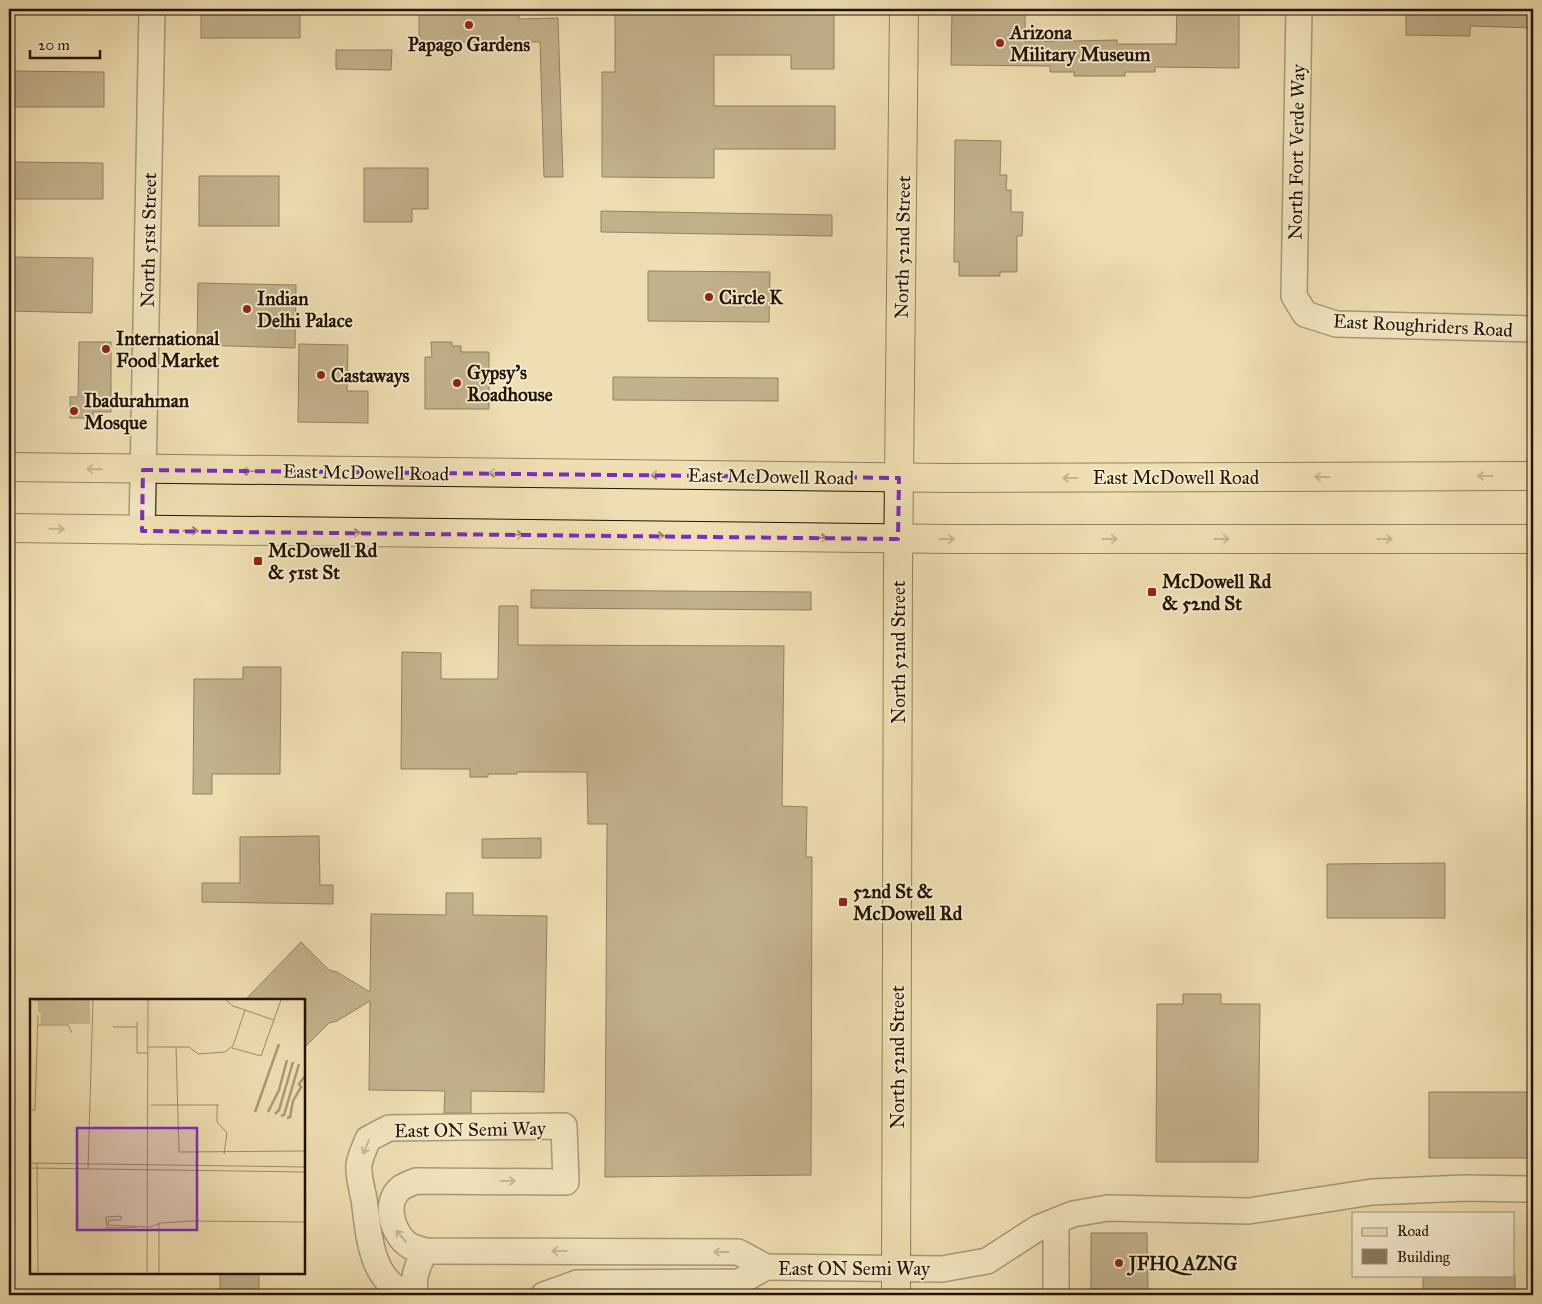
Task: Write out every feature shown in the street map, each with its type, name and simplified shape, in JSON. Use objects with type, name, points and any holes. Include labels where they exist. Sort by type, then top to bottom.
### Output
[{"type":"main road","name":"North 52nd Street","points":[[896,1295],[898,539],[904,9]]},
{"type":"main road","name":"East McDowell Road","points":[[9,467],[899,478],[1533,476]]},
{"type":"main road","points":[[9,528],[898,539],[1533,539]]},
{"type":"street","name":"North 51st Street","points":[[142,531],[152,9]]},
{"type":"street","name":"North Fort Verde Way","points":[[1294,296],[1299,9]]},
{"type":"street","name":"East Roughriders Road","points":[[1294,296],[1305,314],[1336,324],[1533,330]]},
{"type":"street","name":"East ON Semi Way","points":[[408,1295],[397,1291],[391,1286],[376,1265],[369,1235],[359,1164],[368,1139],[389,1128],[564,1126],[566,1182],[416,1181],[402,1187],[395,1195],[392,1205],[392,1218],[395,1229],[410,1246],[425,1251],[738,1252],[766,1267],[942,1269],[987,1261],[1038,1228],[1073,1214],[1108,1208],[1249,1211],[1372,1192],[1465,1188],[1533,1189]]},
{"type":"street","points":[[1056,1221],[1056,1295]]},
{"type":"street","points":[[416,1295],[414,1288],[418,1265],[425,1251]]},
{"type":"street","name":"East ON Semi Way","points":[[544,1295],[577,1283],[739,1282],[766,1267]]},
{"type":"highlighted area","points":[[143,470],[899,478],[898,539],[142,531]]},
{"type":"building","points":[[201,9],[300,9],[300,38],[201,38]]},
{"type":"building","points":[[419,9],[519,9],[519,19],[558,18],[563,177],[544,177],[540,42],[419,42]]},
{"type":"building","points":[[791,9],[834,9],[834,69],[791,69],[791,55],[714,55],[714,106],[835,106],[835,149],[714,149],[714,178],[602,177],[602,72],[615,72],[615,12],[791,12]]},
{"type":"building","name":"Arizona Military Museum","points":[[952,9],[1025,9],[1025,42],[1117,40],[1117,44],[1176,44],[1177,9],[1239,9],[1239,68],[1155,67],[1155,72],[1125,72],[1125,76],[1074,76],[1074,72],[1050,72],[1050,66],[951,65]]},
{"type":"building","points":[[1406,9],[1533,9],[1533,28],[1470,26],[1470,36],[1406,35]]},
{"type":"building","points":[[336,50],[392,50],[391,70],[336,69]]},
{"type":"building","points":[[9,71],[104,72],[104,107],[9,107]]},
{"type":"building","points":[[955,140],[1001,141],[1000,175],[1007,175],[1006,190],[1011,190],[1011,212],[1023,212],[1022,236],[1017,236],[1017,272],[1000,272],[1000,276],[959,276],[959,262],[954,262]]},
{"type":"building","points":[[9,162],[103,163],[103,199],[9,199]]},
{"type":"building","points":[[364,168],[428,168],[428,209],[412,209],[412,222],[364,222]]},
{"type":"building","points":[[199,176],[279,176],[279,226],[199,226]]},
{"type":"building","points":[[601,211],[832,215],[832,236],[601,232]]},
{"type":"building","points":[[9,257],[93,258],[92,313],[9,311]]},
{"type":"building","name":"Circle K","points":[[648,271],[770,272],[769,322],[648,321]]},
{"type":"building","name":"Indian Delhi Palace","points":[[198,283],[296,285],[295,348],[197,345]]},
{"type":"building","points":[[79,342],[111,342],[111,412],[93,412],[93,418],[70,418],[70,397],[78,397]]},
{"type":"building","name":"Gypsy's Roadhouse","points":[[431,342],[452,342],[452,346],[461,346],[461,352],[489,352],[489,409],[425,409],[425,357],[432,357]]},
{"type":"building","name":"Castaways","points":[[299,344],[348,345],[347,391],[368,391],[368,423],[298,422]]},
{"type":"building","points":[[613,377],[778,378],[778,401],[613,400]]},
{"type":"building","points":[[531,590],[811,592],[811,610],[531,608]]},
{"type":"building","points":[[499,606],[518,606],[518,645],[784,646],[782,806],[807,807],[806,857],[812,857],[811,1175],[605,1177],[607,824],[588,824],[587,772],[517,772],[517,774],[488,774],[488,777],[470,777],[470,769],[401,769],[402,652],[441,653],[441,679],[498,679]]},
{"type":"building","points":[[243,667],[281,667],[280,774],[212,774],[212,794],[193,794],[194,679],[243,679]]},
{"type":"building","points":[[319,836],[320,885],[333,885],[333,904],[202,902],[202,883],[240,883],[240,837]]},
{"type":"building","points":[[541,838],[541,858],[482,858],[482,839]]},
{"type":"building","points":[[1445,863],[1445,918],[1327,918],[1327,864]]},
{"type":"building","points":[[446,893],[473,893],[473,915],[547,916],[544,1092],[471,1091],[471,1113],[444,1113],[445,1091],[369,1090],[370,1001],[337,1021],[329,1023],[305,1047],[305,999],[246,999],[301,942],[329,970],[337,972],[370,992],[371,914],[446,915]]},
{"type":"building","points":[[1183,994],[1221,994],[1221,1004],[1260,1004],[1258,1162],[1156,1162],[1157,1004],[1183,1004]]},
{"type":"building","points":[[1429,1092],[1533,1092],[1532,1158],[1429,1158]]},
{"type":"building","name":"JFHQ AZNG","points":[[1091,1233],[1147,1233],[1148,1295],[1091,1295]]},
{"type":"building","points":[[220,1274],[259,1274],[259,1295],[220,1295]]},
{"type":"building","points":[[1515,1275],[1515,1295],[1423,1295],[1423,1276]]},
{"type":"place","name":"Papago Gardens","points":[[469,25]]},
{"type":"place","name":"Arizona Military Museum","points":[[1000,43]]},
{"type":"place","name":"Circle K","points":[[709,297]]},
{"type":"place","name":"Indian Delhi Palace","points":[[247,309]]},
{"type":"place","name":"International Food Market","points":[[106,349]]},
{"type":"place","name":"Castaways","points":[[321,375]]},
{"type":"place","name":"Gypsy's Roadhouse","points":[[457,383]]},
{"type":"place","name":"Ibadurahman Mosque","points":[[74,411]]},
{"type":"place","name":"McDowell Rd & 51st St","points":[[258,561]]},
{"type":"place","name":"McDowell Rd & 52nd St","points":[[1152,592]]},
{"type":"place","name":"52nd St & McDowell Rd","points":[[843,902]]},
{"type":"place","name":"JFHQ AZNG","points":[[1119,1263]]}]
